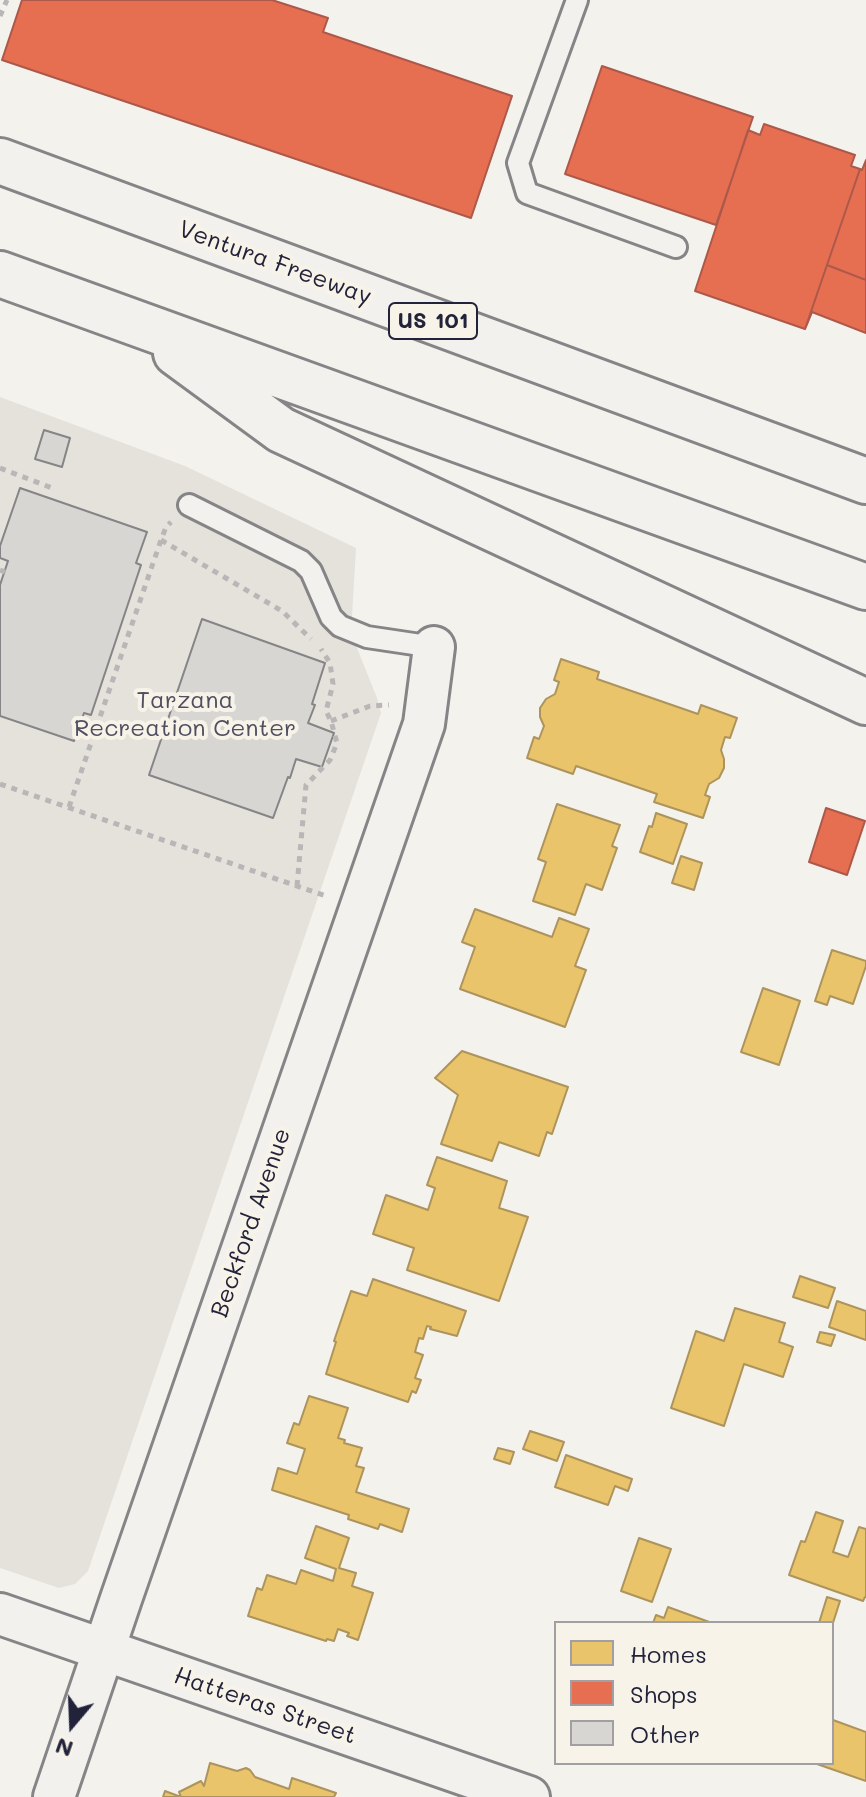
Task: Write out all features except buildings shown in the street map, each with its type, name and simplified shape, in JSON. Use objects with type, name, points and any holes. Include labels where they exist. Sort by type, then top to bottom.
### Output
[{"type":"highway","name":"Ventura Freeway","points":[[0,161],[866,481]]},
{"type":"highway","points":[[0,274],[866,587]]},
{"type":"highway","points":[[136,323],[281,430],[866,702]]},
{"type":"street","name":"Beckford Avenue","points":[[54,1797],[424,724],[434,647]]},
{"type":"street","name":"Hatteras Street","points":[[0,1614],[529,1797]]},
{"type":"lane","points":[[577,0],[518,163],[527,193],[676,247]]},
{"type":"lane","points":[[189,505],[301,561],[311,571],[331,617],[340,626],[367,637],[434,647]]},
{"type":"path","points":[[0,16],[7,0]]},
{"type":"path","points":[[0,468],[52,488]]},
{"type":"path","points":[[69,807],[166,527],[189,505]]},
{"type":"path","points":[[161,540],[282,611],[324,651],[330,663],[333,684],[326,711],[337,743],[330,760],[306,785],[297,886]]},
{"type":"path","points":[[331,721],[370,706],[389,705]]},
{"type":"path","points":[[0,784],[326,896]]},
{"type":"shaded area","name":"Tarzana Recreation Center","points":[[0,397],[185,466],[356,548],[351,633],[381,713],[88,1571],[75,1584],[59,1588],[0,1568]]}]
